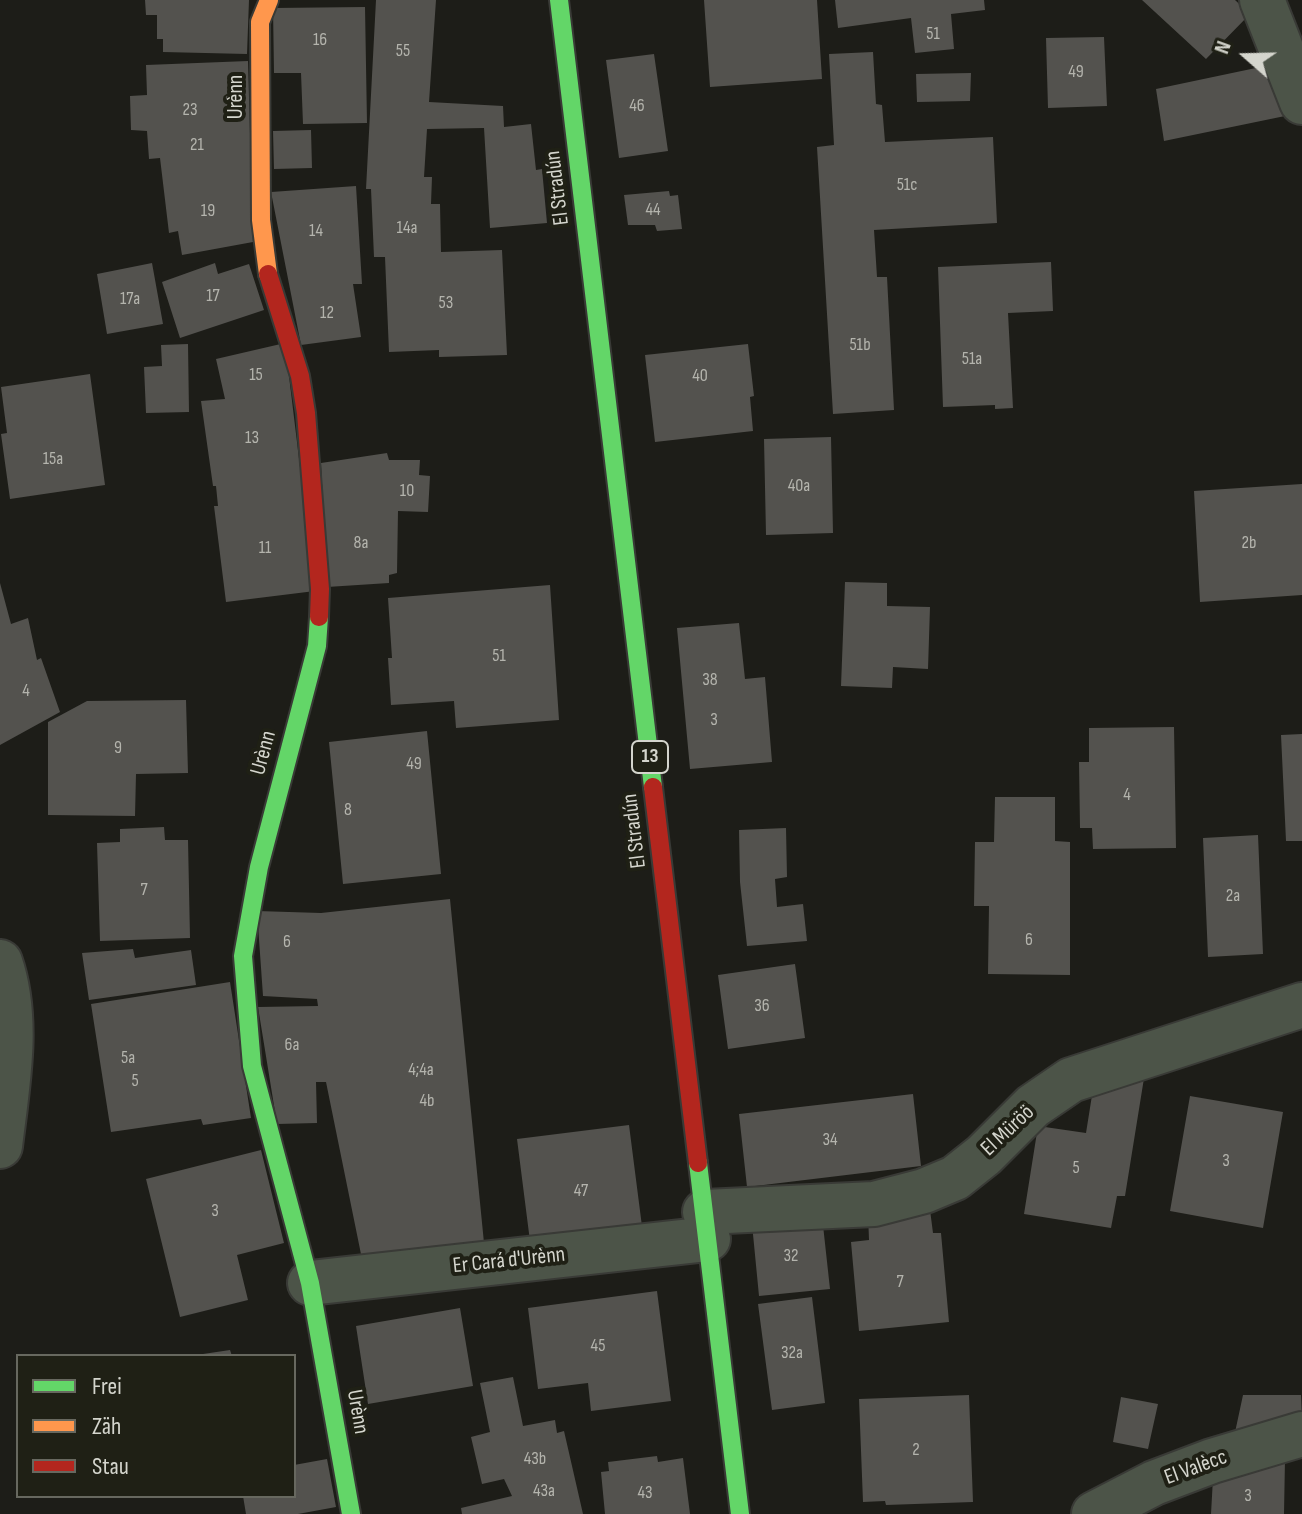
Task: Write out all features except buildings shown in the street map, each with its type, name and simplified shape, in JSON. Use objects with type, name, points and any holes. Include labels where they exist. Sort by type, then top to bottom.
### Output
[{"type":"street","name":"Urènn","points":[[269,0],[260,22],[263,252],[300,376],[306,413],[320,589],[317,646],[259,867],[243,956],[252,1066],[310,1283],[351,1514]]},
{"type":"street","name":"El Stradún","points":[[559,0],[740,1514]]},
{"type":"street","points":[[1262,0],[1302,102]]},
{"type":"street","points":[[0,962],[10,997],[11,1031],[0,1146]]},
{"type":"street","name":"El Müröö","points":[[707,1226],[874,1204],[924,1191],[955,1178],[984,1155],[1033,1106],[1071,1080],[1302,1005]]},
{"type":"street","name":"Er Cará d'Urènn","points":[[310,1283],[707,1226]]},
{"type":"street","name":"El Valècc","points":[[1094,1514],[1154,1483],[1212,1461],[1302,1434]]},
{"type":"traffic: fast","points":[[559,0],[653,787]]},
{"type":"traffic: fast","points":[[319,617],[317,646],[259,867],[243,956],[252,1066],[310,1283],[351,1514]]},
{"type":"traffic: fast","points":[[698,1163],[740,1514]]},
{"type":"traffic: slow","points":[[268,274],[261,220],[260,22],[269,0]]},
{"type":"traffic: jam","points":[[268,274],[300,376],[306,413],[320,589],[319,617]]},
{"type":"traffic: jam","points":[[653,787],[698,1163]]}]
